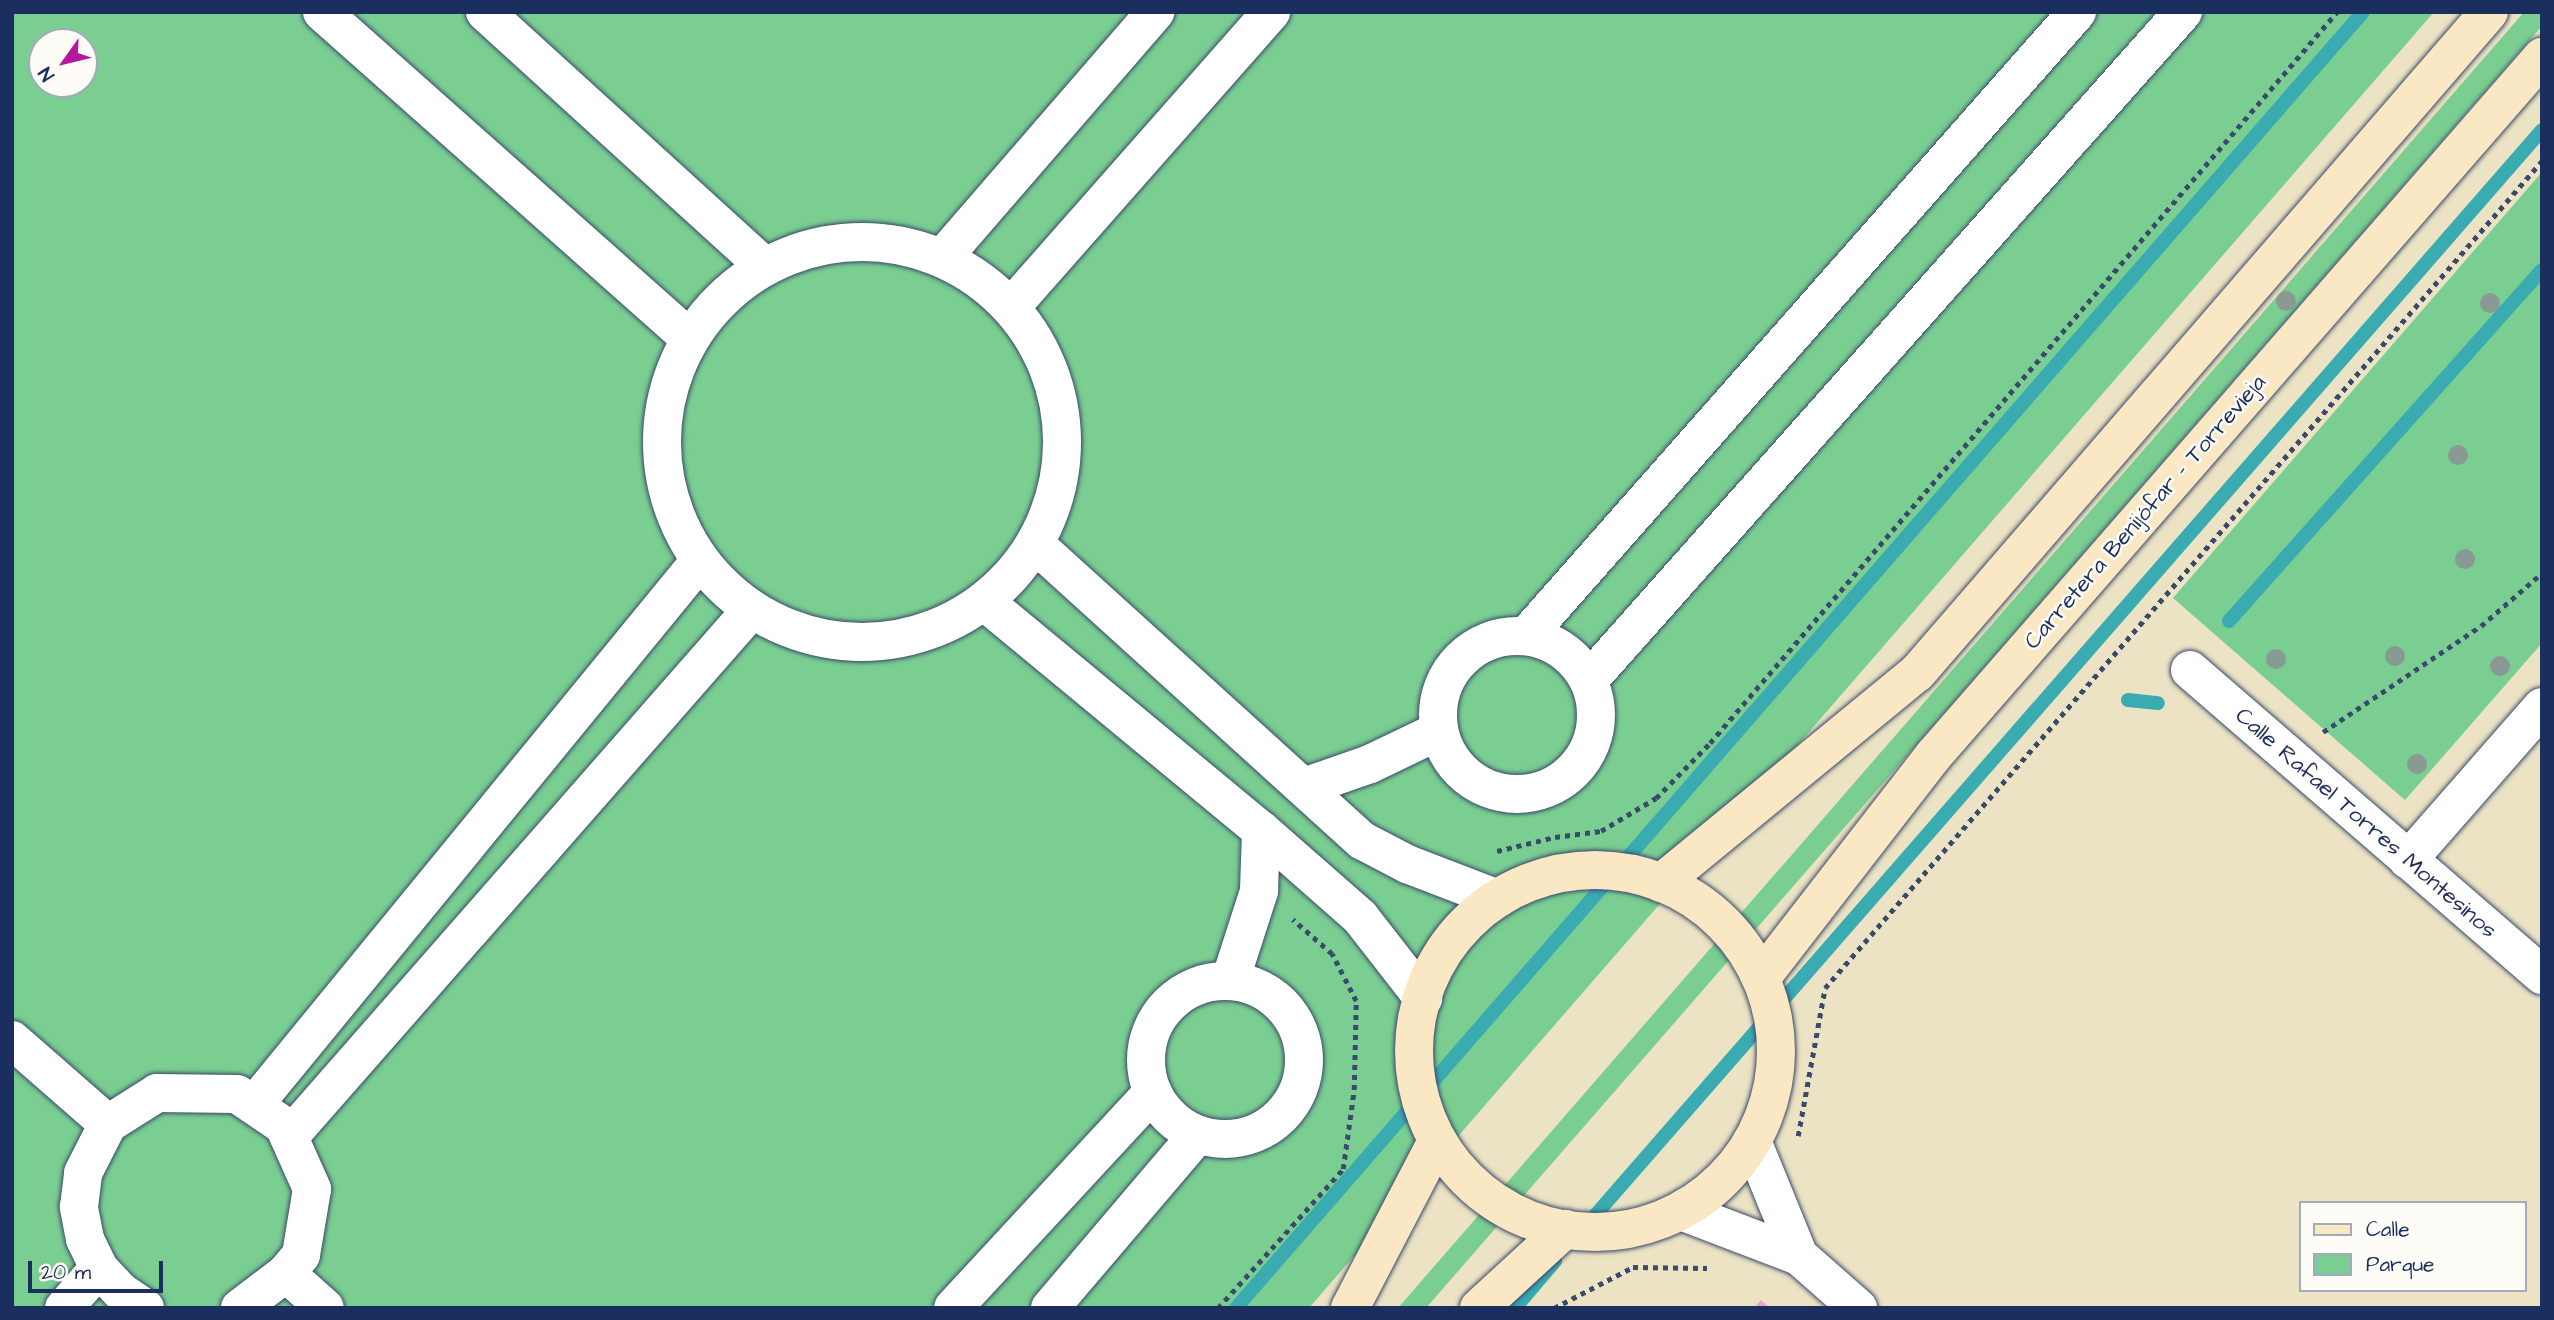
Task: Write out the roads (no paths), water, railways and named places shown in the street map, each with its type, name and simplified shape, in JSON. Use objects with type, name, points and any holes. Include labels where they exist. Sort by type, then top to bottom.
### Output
[{"type":"main road","points":[[1661,883],[1917,673],[2489,12]]},
{"type":"main road","name":"Carretera Benijófar - Torrevieja","points":[[1760,978],[1934,755],[2542,57]]},
{"type":"main road","points":[[1578,869],[1639,873],[1661,883],[1694,897],[1738,938],[1767,990],[1778,1049],[1769,1108],[1741,1161],[1699,1202],[1644,1227],[1584,1233],[1526,1220],[1475,1189],[1437,1141],[1416,1084],[1415,1024],[1433,966],[1469,918],[1520,884],[1578,869]]},
{"type":"main road","points":[[1350,1308],[1437,1141]]},
{"type":"main road","points":[[1479,1308],[1565,1229]]},
{"type":"street","points":[[322,12],[688,337]]},
{"type":"street","points":[[485,12],[762,264]]},
{"type":"street","points":[[944,256],[1155,12]]},
{"type":"street","points":[[1012,306],[1271,12]]},
{"type":"street","points":[[1527,635],[2077,12]]},
{"type":"street","points":[[1588,680],[2183,12]]},
{"type":"street","points":[[852,239],[944,256],[1012,306],[1055,380],[1063,464],[1036,545],[985,602],[901,641],[816,639],[739,603],[698,563],[683,538],[659,436],[688,337],[762,264],[852,239]]},
{"type":"street","points":[[1036,545],[1363,841],[1407,864],[1497,899]]},
{"type":"street","points":[[254,1105],[698,563]]},
{"type":"street","points":[[985,602],[1261,830],[1360,917],[1423,998]]},
{"type":"street","points":[[289,1137],[752,609]]},
{"type":"street","points":[[1527,635],[1552,643],[1572,657],[1588,680],[1596,706],[1595,733],[1584,759],[1565,779],[1541,791],[1514,795],[1487,789],[1464,775],[1447,755],[1438,731],[1437,706],[1440,694],[1458,660],[1478,644],[1502,636],[1527,635]]},
{"type":"street","name":"Calle Rafael Torres Montesinos","points":[[2190,670],[2542,975]]},
{"type":"street","points":[[2409,860],[2542,707]]},
{"type":"street","points":[[1304,788],[1370,764],[1438,731]]},
{"type":"street","points":[[1230,981],[1259,891],[1261,830]]},
{"type":"street","points":[[1230,981],[1246,983],[1271,995],[1289,1012],[1301,1035],[1305,1060],[1301,1085],[1289,1108],[1270,1125],[1247,1137],[1223,1140],[1198,1135],[1175,1123],[1157,1102],[1146,1076],[1145,1049],[1153,1023],[1170,1001],[1192,986],[1230,981]]},
{"type":"street","points":[[12,1040],[108,1124]]},
{"type":"street","points":[[953,1308],[1153,1092]]},
{"type":"street","points":[[145,1308],[121,1292],[99,1269],[85,1239],[79,1207],[83,1173],[108,1124],[157,1093],[237,1094],[284,1126],[312,1189],[301,1255],[286,1273],[240,1308]]},
{"type":"street","points":[[1050,1308],[1198,1135]]},
{"type":"street","points":[[1752,1141],[1782,1249]]},
{"type":"street","points":[[1681,1210],[1782,1249],[1858,1308]]},
{"type":"street","points":[[64,1308],[99,1269]]},
{"type":"street","points":[[286,1273],[325,1308]]},
{"type":"waterway","points":[[1236,1308],[2363,12]]},
{"type":"waterway","points":[[1571,1243],[2542,130]]},
{"type":"waterway","points":[[2229,621],[2542,270]]},
{"type":"waterway","points":[[2128,700],[2158,703]]},
{"type":"waterway","points":[[1515,1308],[1555,1261]]}]
